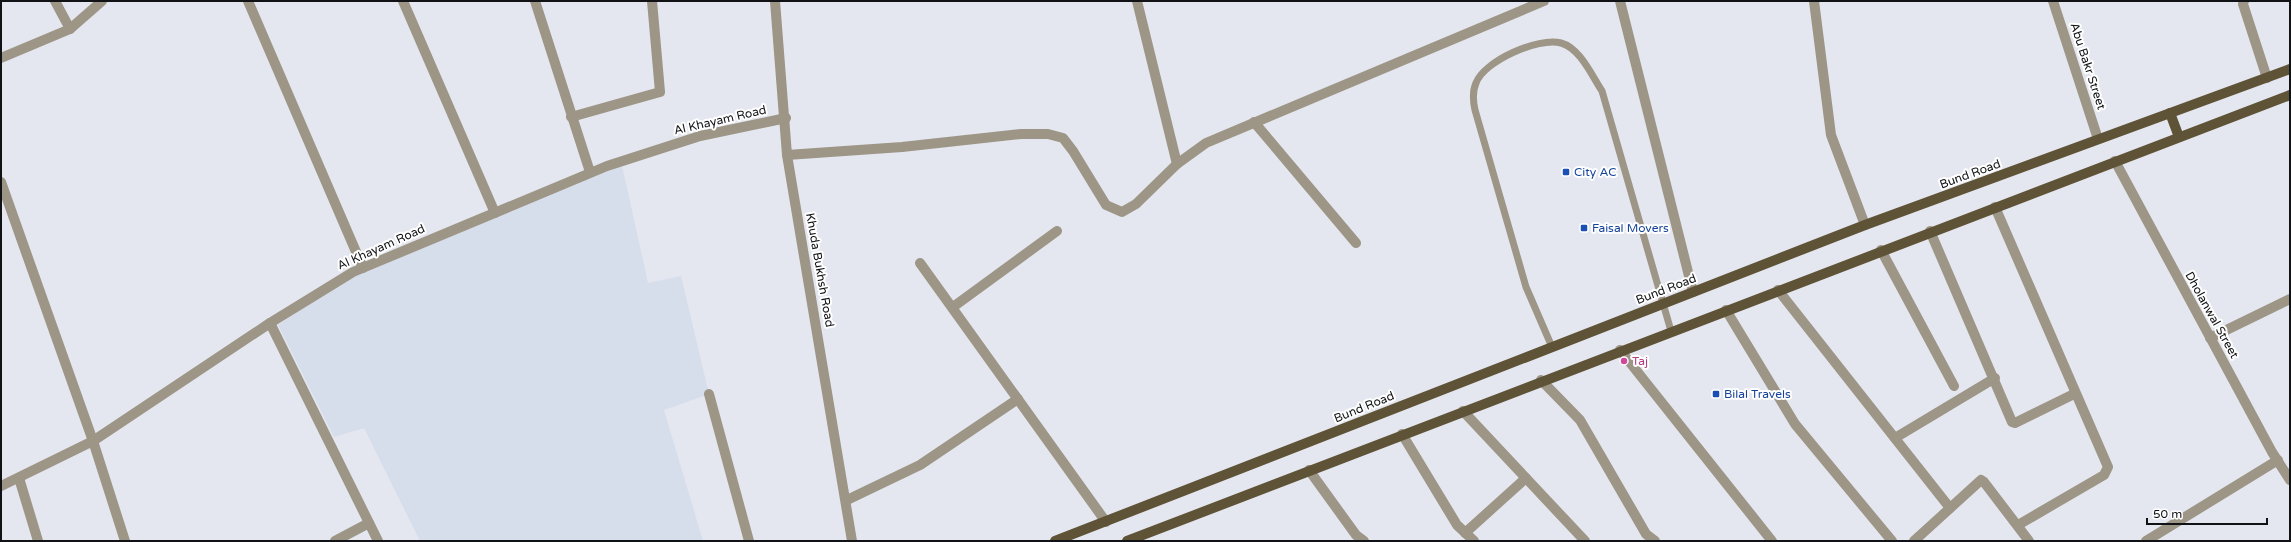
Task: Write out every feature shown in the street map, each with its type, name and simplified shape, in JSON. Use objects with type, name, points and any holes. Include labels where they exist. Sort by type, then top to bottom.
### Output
[{"type":"main road","name":"Bund Road","points":[[1055,541],[1866,225],[2012,173],[2098,139],[2290,69]]},
{"type":"main road","points":[[1127,541],[1541,380],[2290,94]]},
{"type":"main road","points":[[2170,113],[2179,137]]},
{"type":"street","points":[[55,1],[70,29]]},
{"type":"street","points":[[1,58],[70,29],[102,1]]},
{"type":"street","points":[[248,1],[363,268]]},
{"type":"street","points":[[403,1],[495,213]]},
{"type":"street","points":[[571,117],[660,92],[652,1]]},
{"type":"street","name":"Khuda Bukhsh Road","points":[[775,1],[786,118],[787,155],[852,541]]},
{"type":"street","points":[[1137,1],[1177,164]]},
{"type":"street","points":[[787,155],[902,147],[1021,134],[1048,134],[1063,138],[1073,151],[1106,205],[1122,212],[1136,204],[1154,189],[1177,164],[1206,143],[1544,1]]},
{"type":"street","points":[[1620,1],[1693,292]]},
{"type":"street","points":[[1814,1],[1831,135],[1866,225]]},
{"type":"street","name":"Abu Bakr Street","points":[[2053,1],[2098,139]]},
{"type":"street","points":[[2244,1],[2243,4],[2267,78]]},
{"type":"street","points":[[536,2],[571,117],[590,172]]},
{"type":"street","name":"Al Khayam Road","points":[[1,486],[93,441],[270,323],[363,268],[590,172],[700,136],[786,118]]},
{"type":"street","points":[[1254,122],[1356,243]]},
{"type":"street","name":"Dholanwal Street","points":[[2115,161],[2210,338],[2290,480]]},
{"type":"street","points":[[1,182],[4,196],[93,441],[126,541]]},
{"type":"street","points":[[1995,207],[2074,394],[2108,467],[2104,475],[2018,525]]},
{"type":"street","points":[[952,307],[1057,231]]},
{"type":"street","points":[[1930,231],[1995,378],[2010,418],[2015,423],[2074,394]]},
{"type":"street","points":[[1881,250],[1954,386]]},
{"type":"street","points":[[920,263],[1106,522]]},
{"type":"street","points":[[1778,290],[1950,508]]},
{"type":"street","points":[[2210,338],[2290,299]]},
{"type":"street","points":[[1726,310],[1795,424],[1892,541]]},
{"type":"street","points":[[270,323],[378,541]]},
{"type":"street","points":[[1620,350],[1772,541]]},
{"type":"street","points":[[1895,438],[1995,378]]},
{"type":"street","points":[[1541,380],[1580,420],[1646,534],[1655,541]]},
{"type":"street","points":[[709,394],[749,541]]},
{"type":"street","points":[[846,500],[920,465],[1018,399]]},
{"type":"street","points":[[1463,411],[1585,541]]},
{"type":"street","points":[[1402,434],[1457,525],[1474,541]]},
{"type":"street","points":[[2146,541],[2278,460]]},
{"type":"street","points":[[1309,470],[1356,535],[1364,541]]},
{"type":"street","points":[[19,478],[38,541]]},
{"type":"street","points":[[1465,533],[1526,478]]},
{"type":"street","points":[[1916,540],[1981,480],[2018,525],[2029,541]]},
{"type":"street","points":[[335,541],[369,523]]},
{"type":"lane","points":[[1552,347],[1526,287],[1475,110],[1473,95],[1476,82],[1490,66],[1514,52],[1543,42],[1561,43],[1576,53],[1602,92],[1671,331]]},
{"type":"shaded area","points":[[621,161],[648,283],[681,276],[709,394],[664,410],[703,541],[420,541],[364,428],[334,437],[278,325],[363,268]]},
{"type":"place","name":"City AC","points":[[1566,172]]},
{"type":"place","name":"Faisal Movers","points":[[1584,228]]},
{"type":"place","name":"Taj","points":[[1624,361]]},
{"type":"place","name":"Bilal Travels","points":[[1716,394]]}]
